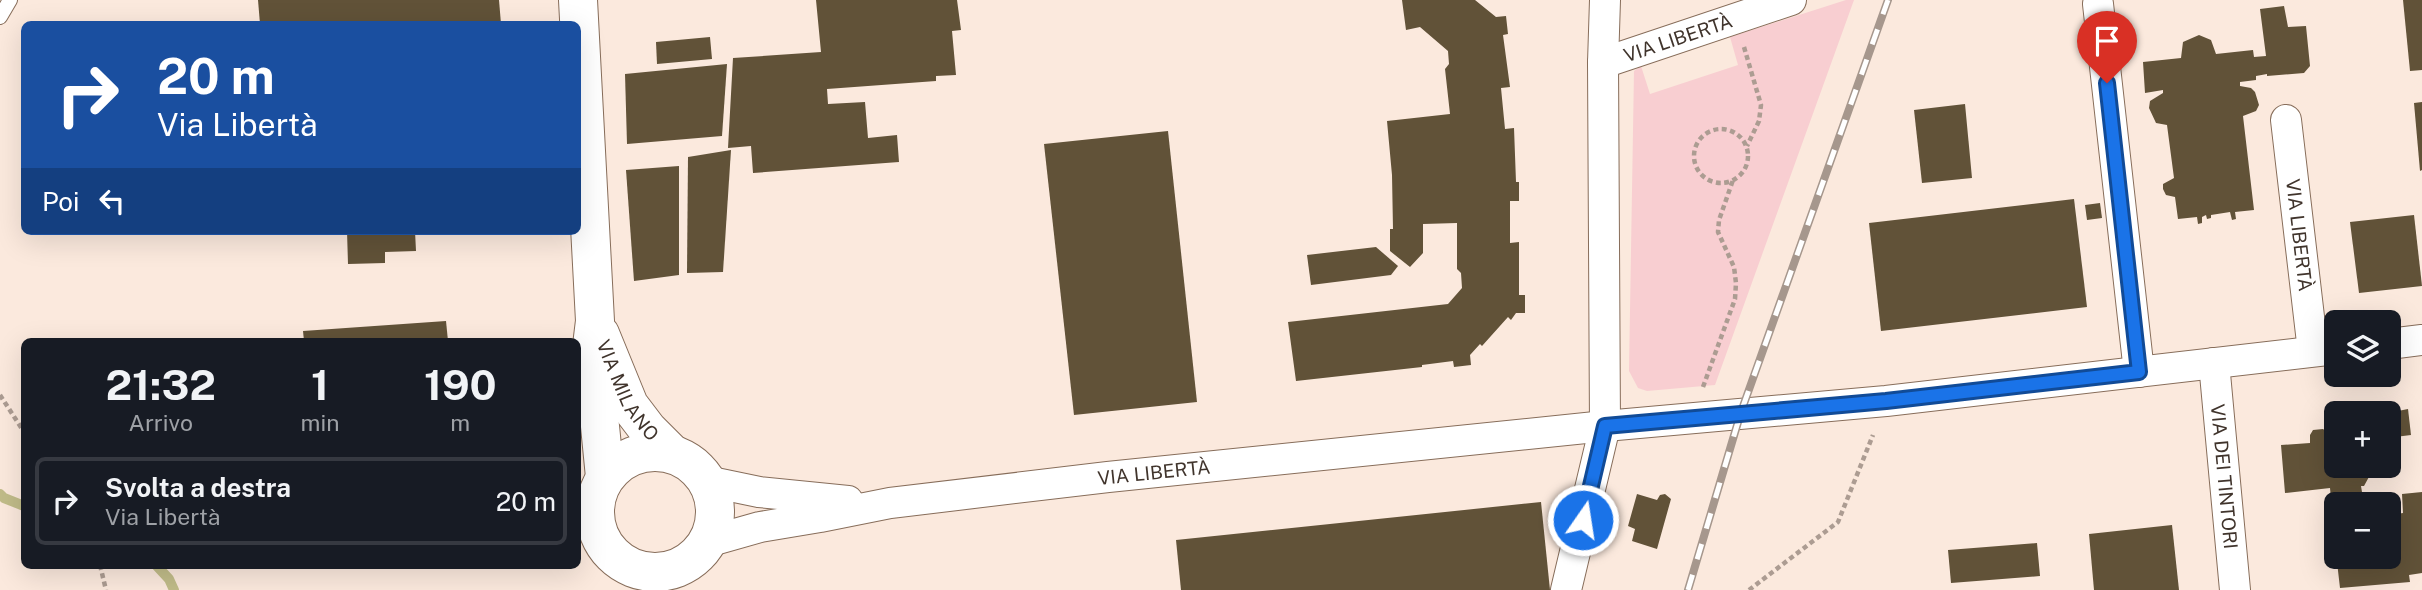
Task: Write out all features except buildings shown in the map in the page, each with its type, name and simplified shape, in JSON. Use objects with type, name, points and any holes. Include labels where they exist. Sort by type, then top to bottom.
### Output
[{"type":"main road","name":"VIA MILANO","points":[[578,0],[579,21]]},
{"type":"main road","name":"VIA MILANO","points":[[581,57],[595,321],[590,362],[600,415],[605,477]]},
{"type":"main road","name":"VIA MILANO","points":[[595,321],[629,405],[671,453],[697,469],[706,481]]},
{"type":"main road","name":"VIA MILANO","points":[[609,590],[594,515],[596,495],[605,477],[617,464],[634,454],[653,451],[671,453]]},
{"type":"main road","points":[[598,534],[608,551],[623,564],[641,571],[660,572],[681,566],[713,527],[713,495],[706,481]]},
{"type":"street","name":"VIA LIBERTÀ","points":[[1566,590],[1605,426],[1605,0]]},
{"type":"street","name":"VIA LIBERTÀ","points":[[1603,63],[1791,0]]},
{"type":"street","points":[[2098,4],[2139,372]]},
{"type":"street","name":"VIA LIBERTÀ","points":[[2286,120],[2324,344]]},
{"type":"street","points":[[2401,343],[2422,340]]},
{"type":"street","name":"VIA LIBERTÀ","points":[[681,566],[760,527],[890,503],[1136,474],[1700,416],[1886,401],[2324,350]]},
{"type":"street","name":"VIA DEI TINTORI","points":[[2214,363],[2235,590]]},
{"type":"street","points":[[706,481],[771,494],[890,503]]},
{"type":"lane","points":[[0,17],[10,0]]},
{"type":"path","points":[[1734,19],[1756,83],[1761,105],[1759,121],[1747,146],[1748,162],[1740,176],[1733,180],[1715,182],[1699,172],[1694,154],[1696,145],[1708,132],[1726,129],[1735,132],[1747,146]]},
{"type":"path","points":[[1700,416],[1704,379],[1735,299],[1734,267],[1718,232],[1719,220],[1733,180]]},
{"type":"path","points":[[0,395],[21,427]]},
{"type":"path","points":[[1749,590],[1838,522],[1886,401]]},
{"type":"path","points":[[102,569],[106,590]]},
{"type":"shaded area","points":[[1846,0],[1854,0],[1715,385],[1647,391],[1638,388],[1629,371],[1634,71],[1641,66],[1650,94],[1738,65],[1730,37]]},
{"type":"waterway","points":[[0,494],[21,505]]},
{"type":"waterway","points":[[160,569],[174,590]]},
{"type":"railway","points":[[1688,590],[1741,412],[1888,0]]},
{"type":"route","points":[[1583,520],[1605,426],[1886,401],[2139,372],[2107,83]]}]
